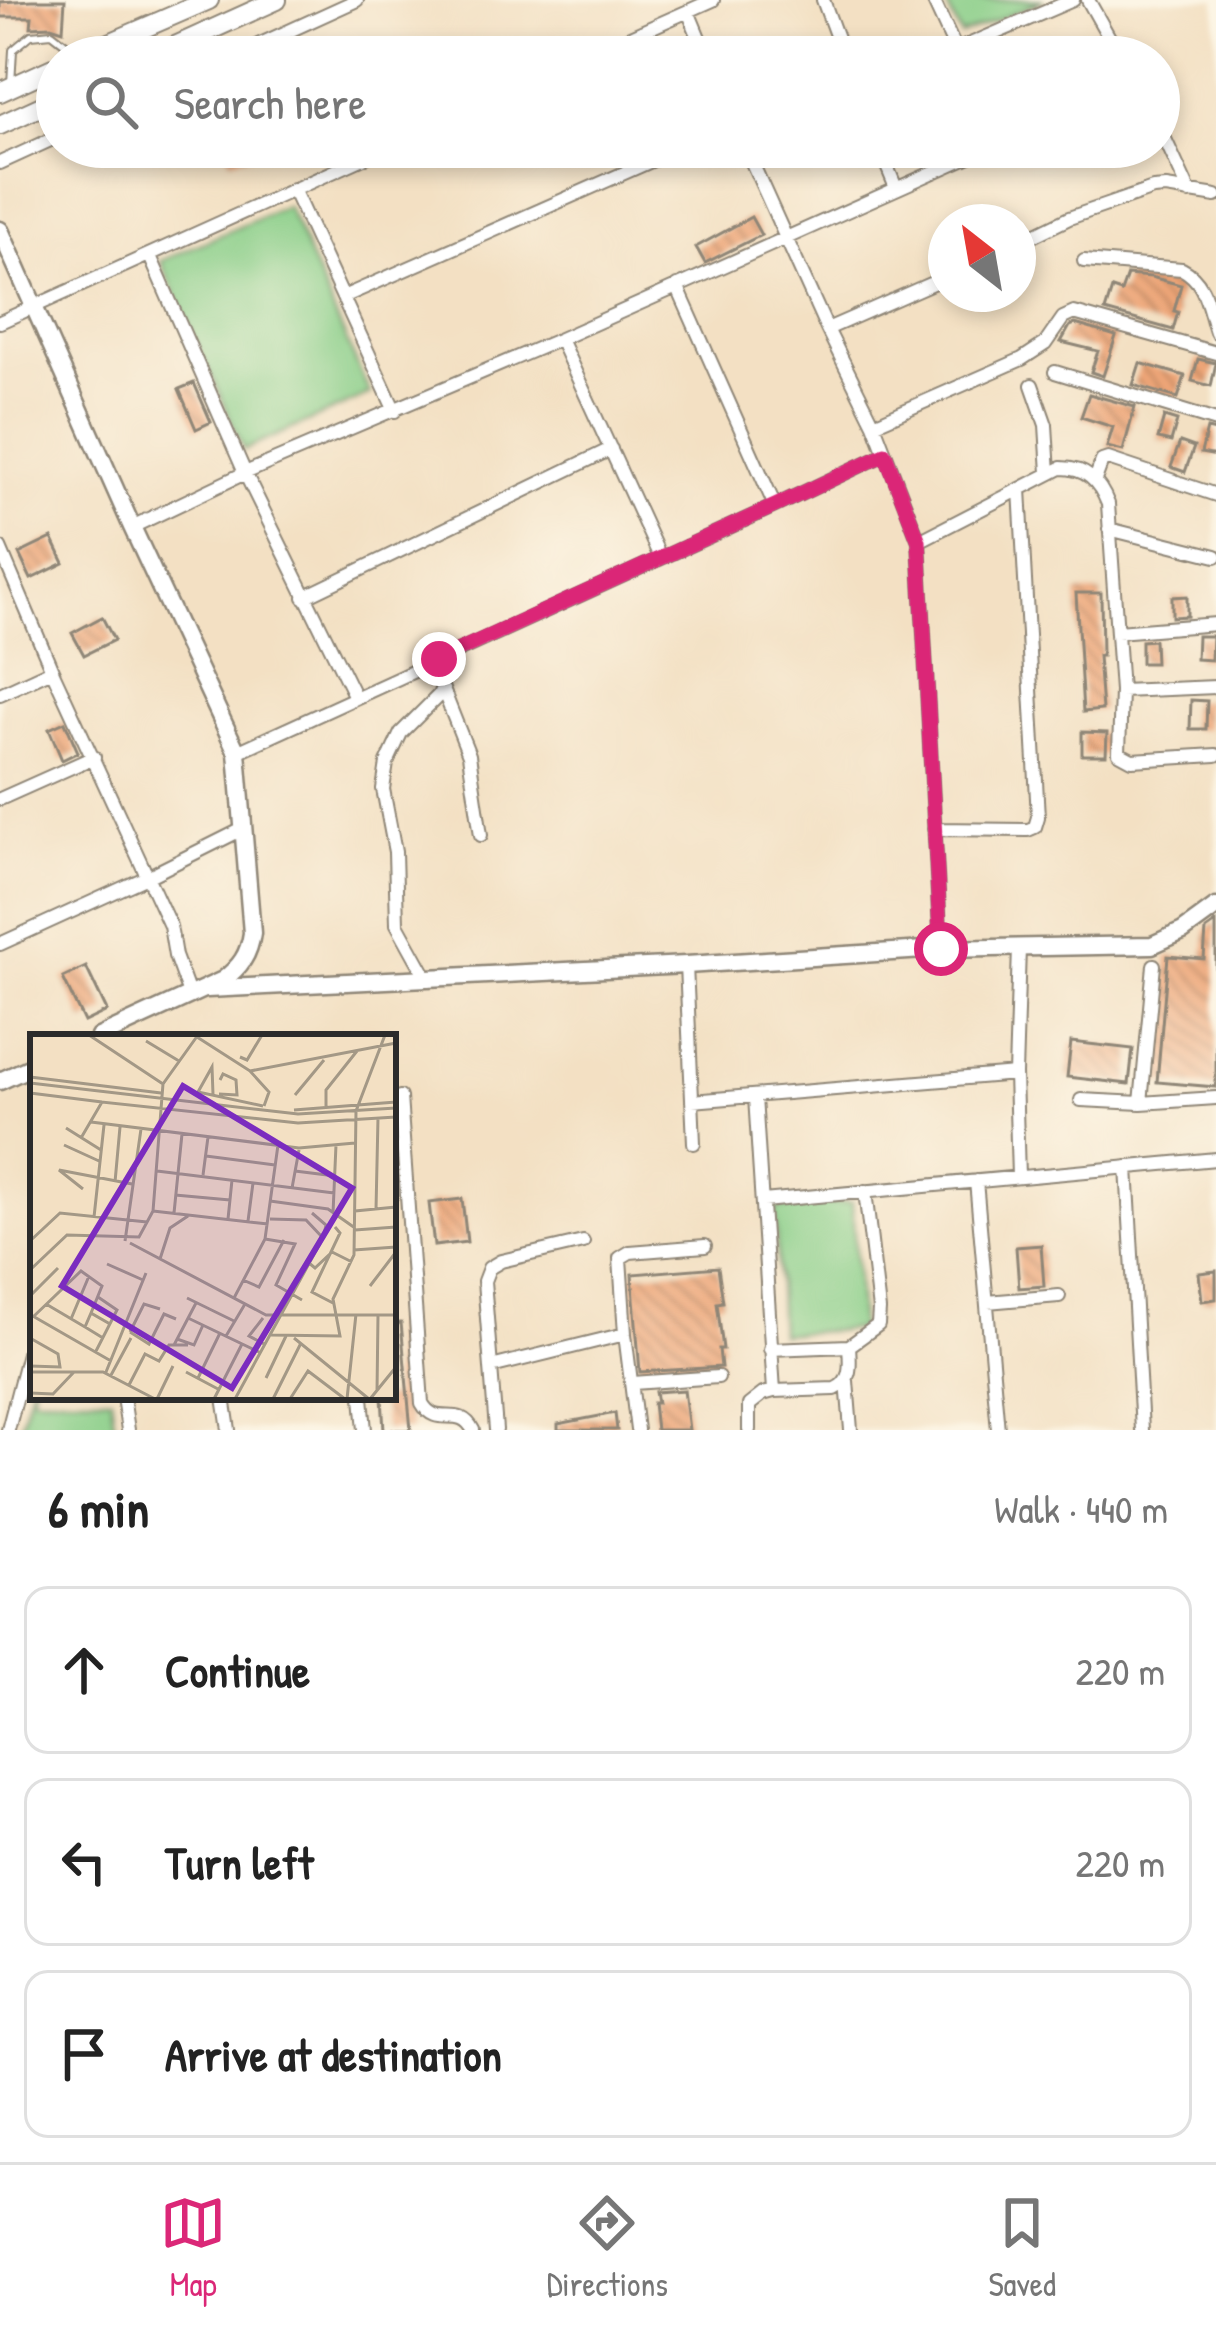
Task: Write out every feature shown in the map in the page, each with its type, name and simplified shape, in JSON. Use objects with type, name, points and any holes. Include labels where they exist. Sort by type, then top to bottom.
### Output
[{"type":"main road","points":[[125,36],[209,0]]},
{"type":"main road","points":[[197,36],[277,0]]},
{"type":"main road","points":[[5,90],[36,76]]},
{"type":"main road","points":[[0,125],[36,109]]},
{"type":"street","points":[[278,36],[357,0]]},
{"type":"street","points":[[632,36],[713,0]]},
{"type":"street","points":[[823,0],[836,36]]},
{"type":"street","points":[[933,0],[950,36]]},
{"type":"street","points":[[989,36],[1073,0]]},
{"type":"street","points":[[1088,0],[1108,36]]},
{"type":"street","points":[[688,11],[698,36]]},
{"type":"street","points":[[0,163],[36,147]]},
{"type":"street","points":[[0,322],[340,168]]},
{"type":"street","points":[[344,297],[636,168]]},
{"type":"street","points":[[755,168],[874,424],[919,541],[941,949]]},
{"type":"street","points":[[888,168],[896,188]]},
{"type":"street","points":[[132,527],[942,168]]},
{"type":"street","points":[[1178,168],[1190,194]]},
{"type":"street","points":[[293,189],[395,411]]},
{"type":"street","points":[[1036,234],[1153,189],[1216,196]]},
{"type":"street","points":[[0,230],[237,752],[250,949],[236,970],[199,993],[106,1034]]},
{"type":"street","points":[[151,256],[245,473],[355,697]]},
{"type":"street","points":[[1084,261],[1182,268],[1200,282],[1216,332]]},
{"type":"street","points":[[827,329],[928,285]]},
{"type":"street","points":[[677,286],[775,506]]},
{"type":"street","points":[[874,424],[1022,358],[1045,344],[1063,318],[1074,313],[1216,353]]},
{"type":"street","points":[[560,339],[660,557]]},
{"type":"street","points":[[1055,372],[1216,421]]},
{"type":"street","points":[[1032,385],[1046,425],[1049,473]]},
{"type":"street","points":[[304,597],[611,449]]},
{"type":"street","points":[[237,752],[885,454]]},
{"type":"street","points":[[1094,480],[1102,461],[1108,459],[1216,495]]},
{"type":"street","points":[[919,541],[1061,467],[1073,467],[1094,480],[1108,504],[1120,691],[1118,747],[1132,760],[1216,755]]},
{"type":"street","points":[[934,829],[1028,830],[1035,827],[1038,817],[1020,489]]},
{"type":"street","points":[[1109,529],[1216,556]]},
{"type":"street","points":[[0,548],[170,926],[175,956],[199,993]]},
{"type":"street","points":[[1117,632],[1216,624]]},
{"type":"street","points":[[439,659],[442,687],[470,754],[481,835]]},
{"type":"street","points":[[0,694],[52,670]]},
{"type":"street","points":[[428,980],[397,924],[395,852],[383,789],[387,763],[401,733],[442,687]]},
{"type":"street","points":[[1120,691],[1216,687]]},
{"type":"street","points":[[0,800],[94,757]]},
{"type":"street","points":[[0,944],[244,829]]},
{"type":"street","points":[[199,993],[941,949],[1152,945],[1168,940],[1216,908]]},
{"type":"street","points":[[1018,1177],[1019,947]]},
{"type":"street","points":[[686,965],[694,1143]]},
{"type":"street","points":[[1141,1103],[1154,965]]},
{"type":"street","points":[[0,1081],[30,1067]]},
{"type":"street","points":[[692,1101],[1015,1074]]},
{"type":"street","points":[[400,1097],[399,1144],[422,1403],[436,1418],[460,1417],[471,1425],[487,1409],[495,1409]]},
{"type":"street","points":[[755,1097],[774,1391]]},
{"type":"street","points":[[1082,1100],[1141,1103],[1216,1098]]},
{"type":"street","points":[[763,1201],[1216,1159]]},
{"type":"street","points":[[1126,1167],[1142,1430]]},
{"type":"street","points":[[976,1181],[998,1430]]},
{"type":"street","points":[[770,1349],[849,1346],[878,1325],[865,1191]]},
{"type":"street","points":[[496,1430],[484,1281],[489,1268],[583,1242]]},
{"type":"street","points":[[637,1430],[620,1258],[624,1253],[705,1246]]},
{"type":"street","points":[[987,1302],[1059,1296]]},
{"type":"street","points":[[491,1367],[625,1334]]},
{"type":"street","points":[[8,1430],[30,1346]]},
{"type":"street","points":[[849,1346],[851,1430]]},
{"type":"street","points":[[632,1383],[718,1377]]},
{"type":"street","points":[[748,1430],[749,1405],[763,1394],[835,1389],[847,1381]]},
{"type":"street","points":[[123,1400],[128,1430]]},
{"type":"street","points":[[224,1400],[229,1430]]},
{"type":"street","points":[[362,1400],[365,1430]]},
{"type":"lane","points":[[5,90],[13,50],[31,35],[56,36]]},
{"type":"green space","points":[[944,0],[1044,0],[961,36]]},
{"type":"green space","points":[[287,206],[370,394],[244,450],[161,261]]},
{"type":"green space","points":[[852,1202],[860,1329],[780,1334],[775,1208]]},
{"type":"green space","points":[[30,1391],[30,1400],[111,1400],[115,1430],[19,1430]]},
{"type":"building","points":[[65,0],[63,30],[31,27],[32,17],[0,17],[0,2]]},
{"type":"building","points":[[751,217],[761,235],[705,263],[696,247]]},
{"type":"building","points":[[1127,275],[1181,285],[1173,330],[1105,311],[1112,289],[1121,292]]},
{"type":"building","points":[[1075,324],[1116,336],[1103,376],[1091,372],[1098,351],[1061,342]]},
{"type":"building","points":[[1198,359],[1216,363],[1211,386],[1192,381]]},
{"type":"building","points":[[1140,363],[1185,376],[1178,398],[1133,385]]},
{"type":"building","points":[[194,383],[211,422],[196,429],[179,389]]},
{"type":"building","points":[[1089,394],[1135,407],[1123,451],[1107,447],[1113,427],[1081,417]]},
{"type":"building","points":[[1164,417],[1177,421],[1171,442],[1158,439]]},
{"type":"building","points":[[1207,429],[1216,431],[1216,456],[1201,453]]},
{"type":"building","points":[[1180,442],[1194,447],[1185,472],[1171,467]]},
{"type":"building","points":[[52,538],[64,563],[31,579],[19,554]]},
{"type":"building","points":[[1076,593],[1101,593],[1102,710],[1083,712]]},
{"type":"building","points":[[1187,596],[1187,616],[1172,617],[1172,597]]},
{"type":"building","points":[[102,617],[114,640],[84,655],[72,633]]},
{"type":"building","points":[[1197,636],[1212,636],[1211,660],[1196,659]]},
{"type":"building","points":[[1154,640],[1155,663],[1141,663],[1141,641]]},
{"type":"building","points":[[1191,700],[1207,701],[1206,729],[1190,729]]},
{"type":"building","points":[[65,722],[78,752],[62,760],[49,729]]},
{"type":"building","points":[[1082,732],[1107,733],[1106,755],[1082,755]]},
{"type":"building","points":[[1216,923],[1216,1087],[1157,1082],[1168,956],[1204,959],[1206,930]]},
{"type":"building","points":[[86,967],[107,1011],[84,1022],[63,978]]},
{"type":"building","points":[[1071,1042],[1133,1049],[1129,1084],[1067,1077]]},
{"type":"building","points":[[462,1199],[467,1242],[434,1246],[429,1203]]},
{"type":"building","points":[[1041,1245],[1044,1286],[1019,1288],[1016,1247]]},
{"type":"building","points":[[718,1267],[723,1302],[717,1303],[721,1367],[640,1372],[632,1274]]},
{"type":"building","points":[[1216,1271],[1216,1299],[1202,1301],[1199,1273]]},
{"type":"building","points":[[401,1323],[411,1430],[384,1430],[382,1400],[396,1400],[396,1324]]},
{"type":"building","points":[[684,1390],[689,1430],[656,1430],[655,1392]]},
{"type":"building","points":[[615,1413],[617,1430],[558,1430],[558,1424]]},
{"type":"route","points":[[439,659],[885,454],[919,541],[941,949]]}]
